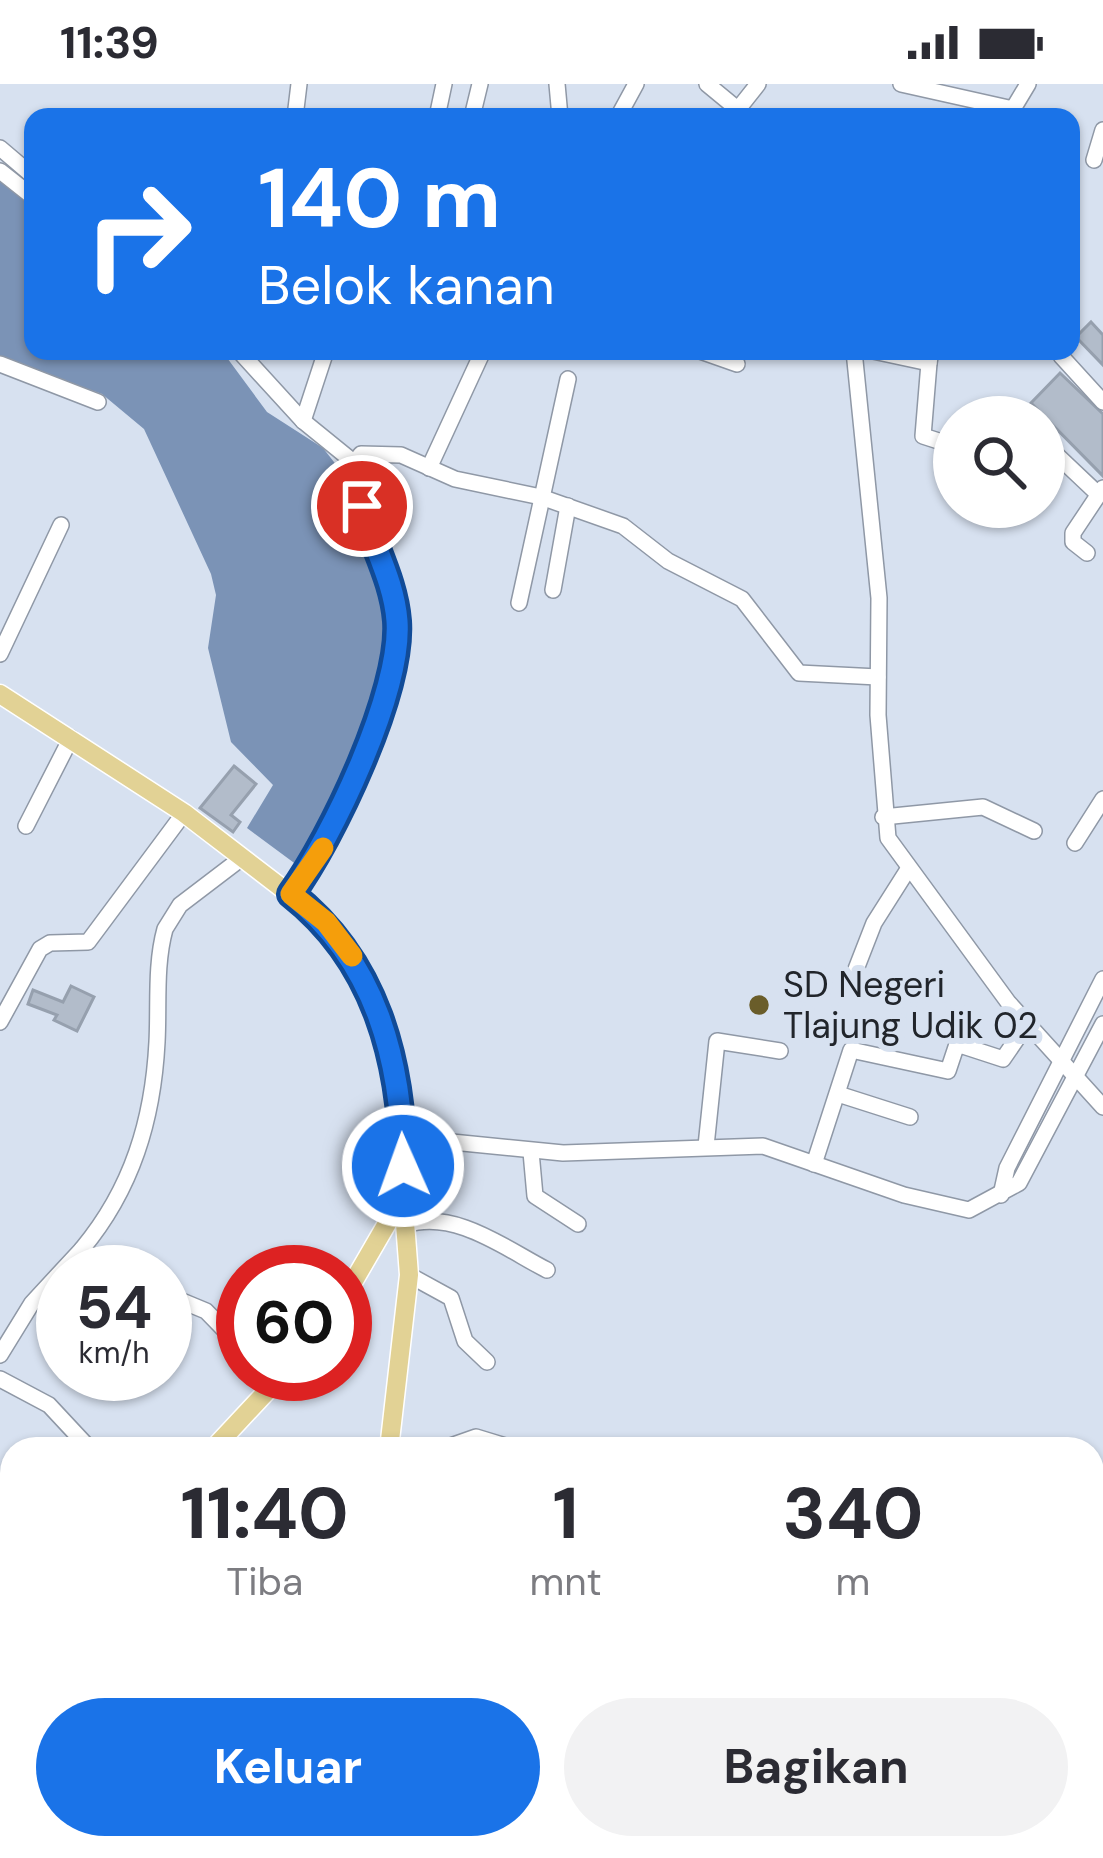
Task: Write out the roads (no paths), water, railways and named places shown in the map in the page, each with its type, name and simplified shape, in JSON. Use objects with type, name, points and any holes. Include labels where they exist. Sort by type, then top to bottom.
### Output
[{"type":"main road","points":[[0,694],[243,856],[326,922],[363,976],[387,1048],[402,1137],[409,1275],[389,1437]]},
{"type":"main road","points":[[372,1249],[403,1196]]},
{"type":"main road","points":[[224,1437],[255,1401]]},
{"type":"street","points":[[707,84],[738,108]]},
{"type":"street","points":[[902,84],[936,88],[992,108]]},
{"type":"street","points":[[1094,160],[1103,130]]},
{"type":"street","points":[[0,148],[24,168]]},
{"type":"street","points":[[0,170],[24,190]]},
{"type":"street","points":[[247,360],[303,422],[352,460],[397,619],[394,653],[364,757],[323,848],[291,894]]},
{"type":"street","points":[[303,422],[323,360]]},
{"type":"street","points":[[429,468],[480,360]]},
{"type":"street","points":[[726,360],[737,364]]},
{"type":"street","points":[[855,360],[879,598],[883,817],[888,838],[907,871],[1027,1024],[1103,1107]]},
{"type":"street","points":[[930,360],[923,436],[933,439]]},
{"type":"street","points":[[1065,360],[1103,402]]},
{"type":"street","points":[[0,364],[98,402]]},
{"type":"street","points":[[519,603],[568,379]]},
{"type":"street","points":[[352,460],[382,452],[475,485],[541,497],[623,526],[668,561],[742,599],[804,676],[878,677]]},
{"type":"street","points":[[1065,461],[1100,491],[1072,533],[1073,542],[1087,553]]},
{"type":"street","points":[[553,590],[568,506]]},
{"type":"street","points":[[0,654],[62,525]]},
{"type":"street","points":[[26,826],[71,738]]},
{"type":"street","points":[[1075,843],[1103,799]]},
{"type":"street","points":[[883,817],[983,807],[1034,831]]},
{"type":"street","points":[[0,1022],[40,949],[50,943],[88,942],[184,813]]},
{"type":"street","points":[[85,1245],[106,1220],[128,1178],[150,1116],[159,961],[170,916],[243,856]]},
{"type":"street","points":[[851,982],[874,923],[907,871]]},
{"type":"street","points":[[1001,1195],[1007,1168],[1103,979]]},
{"type":"street","points":[[814,1163],[851,1050],[948,1071],[957,1045],[1003,1059],[1027,1024]]},
{"type":"street","points":[[402,1137],[595,1154],[763,1146],[958,1209],[983,1207],[1019,1184],[1103,1024]]},
{"type":"street","points":[[706,1146],[716,1042],[780,1051]]},
{"type":"street","points":[[838,1094],[910,1117]]},
{"type":"street","points":[[531,1151],[535,1196],[578,1224]]},
{"type":"street","points":[[406,1225],[430,1220],[459,1226],[548,1270]]},
{"type":"street","points":[[409,1275],[451,1298],[465,1341],[487,1362]]},
{"type":"street","points":[[0,1355],[36,1299]]},
{"type":"street","points":[[0,1379],[49,1405],[79,1437]]},
{"type":"water","points":[[0,180],[24,200],[24,360],[229,360],[267,412],[323,448],[341,471],[386,616],[384,649],[355,753],[312,856],[301,868],[247,828],[273,785],[231,742],[208,648],[216,595],[211,574],[144,429],[102,394],[0,359]]},
{"type":"place","name":"SD Negeri Tlajung Udik 02","points":[[759,1005]]}]
